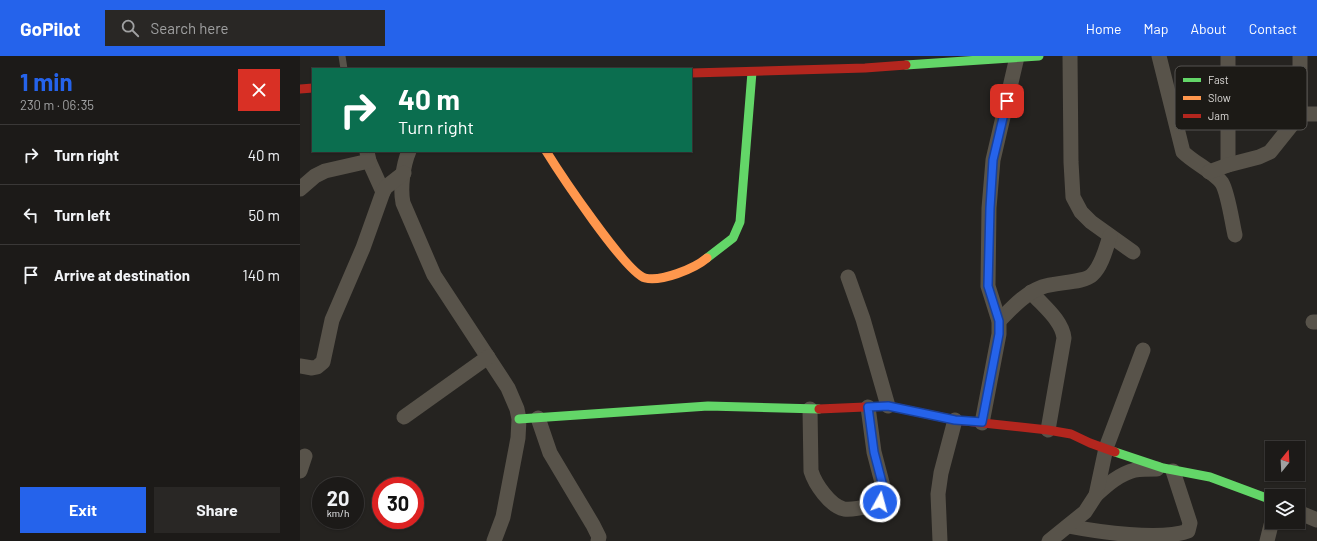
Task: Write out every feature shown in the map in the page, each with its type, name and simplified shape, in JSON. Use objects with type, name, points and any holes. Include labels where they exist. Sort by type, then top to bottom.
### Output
[{"type":"street","points":[[692,73],[865,68],[1039,56]]},
{"type":"street","points":[[1070,56],[1071,162],[1073,197],[1081,212],[1091,222],[1133,252]]},
{"type":"street","points":[[1158,56],[1175,121]]},
{"type":"street","points":[[1300,56],[1300,66]]},
{"type":"street","points":[[982,422],[999,334],[999,321],[988,286],[993,160],[1017,58]]},
{"type":"street","points":[[547,152],[564,179],[614,248],[636,273],[644,278],[661,279],[699,265],[733,238],[740,222],[752,72]]},
{"type":"street","points":[[300,89],[312,88]]},
{"type":"street","points":[[1177,130],[1183,152],[1222,183],[1235,235]]},
{"type":"street","points":[[1228,130],[1228,165]]},
{"type":"street","points":[[1209,172],[1270,152],[1288,130]]},
{"type":"street","points":[[409,152],[406,158],[401,195],[403,203],[434,275],[508,388],[517,409],[519,419],[518,438],[503,517],[494,541]]},
{"type":"street","points":[[300,189],[315,176],[325,171],[368,156],[383,192]]},
{"type":"street","points":[[300,366],[317,367],[323,362],[332,320],[363,248],[383,192],[386,187],[404,173]]},
{"type":"street","points":[[999,321],[1019,300],[1031,292],[1042,287],[1084,279],[1092,276],[1099,267],[1110,236]]},
{"type":"street","points":[[848,277],[863,319],[888,406]]},
{"type":"street","points":[[1031,292],[1058,322],[1064,334],[1048,430]]},
{"type":"street","points":[[1096,495],[1106,448],[1142,350]]},
{"type":"street","points":[[404,417],[488,357]]},
{"type":"street","points":[[519,419],[708,406],[810,409],[888,406],[955,420],[1048,430],[1071,434],[1168,470],[1190,523],[1188,531],[1185,533],[1164,539],[1131,538],[1068,526]]},
{"type":"street","points":[[810,409],[810,471],[813,479],[834,504],[844,509],[853,509],[880,502],[884,498],[885,494],[874,452],[868,407]]},
{"type":"street","points":[[538,418],[550,453],[602,540]]},
{"type":"street","points":[[940,541],[938,494],[941,473],[955,420]]},
{"type":"street","points":[[300,471],[305,456]]},
{"type":"street","points":[[1049,541],[1085,512],[1096,495],[1108,484],[1120,476],[1135,470],[1168,470],[1210,477],[1265,497]]},
{"type":"street","points":[[1305,515],[1317,520]]},
{"type":"street","points":[[1266,541],[1270,529]]},
{"type":"lane","points":[[342,56],[344,68]]},
{"type":"traffic: fast","points":[[906,65],[1039,56]]},
{"type":"traffic: fast","points":[[707,258],[733,238],[740,222],[752,72]]},
{"type":"traffic: fast","points":[[519,419],[708,406],[819,409]]},
{"type":"traffic: fast","points":[[1115,452],[1163,468],[1210,477],[1265,497]]},
{"type":"traffic: slow","points":[[547,152],[593,220],[623,259],[636,272],[645,278],[652,279],[677,274],[707,258]]},
{"type":"traffic: jam","points":[[692,73],[865,68],[906,65]]},
{"type":"traffic: jam","points":[[300,89],[312,88]]},
{"type":"traffic: jam","points":[[819,409],[888,406],[955,420],[1048,430],[1071,434],[1115,452]]},
{"type":"route","points":[[880,502],[884,498],[885,494],[874,452],[868,407],[888,406],[955,420],[982,422],[999,334],[999,321],[988,286],[990,208],[993,160],[1007,101]]}]
